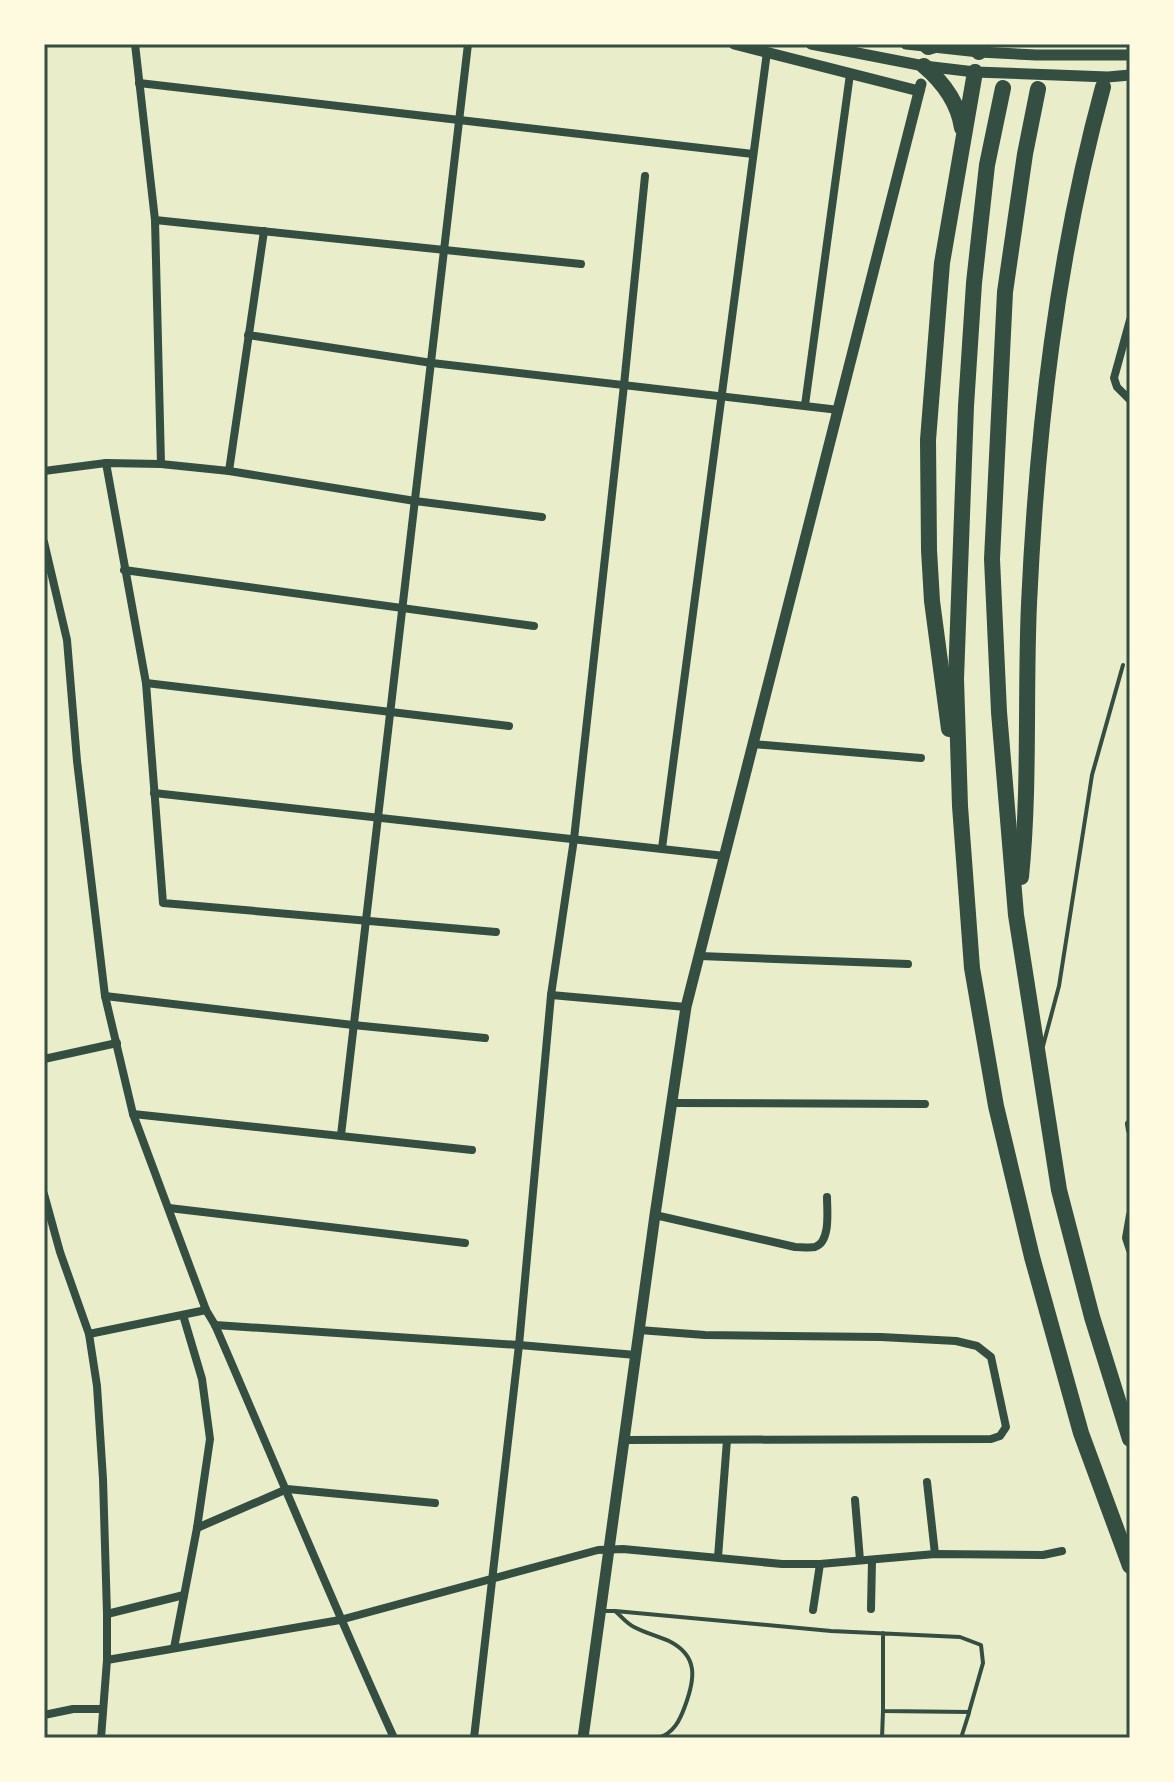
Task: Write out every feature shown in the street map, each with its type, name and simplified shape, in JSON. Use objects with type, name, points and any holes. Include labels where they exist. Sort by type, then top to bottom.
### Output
[{"type":"highway","points":[[924,66],[951,95],[963,133]]},
{"type":"highway","points":[[960,806],[932,601],[928,440],[942,263],[975,72]]},
{"type":"highway","points":[[1016,915],[1024,834],[1029,619],[1041,427],[1062,270],[1083,165],[1103,87]]},
{"type":"highway","points":[[1003,88],[987,165],[974,283],[966,406],[956,679],[960,806],[972,968],[996,1106],[1032,1257],[1081,1433],[1130,1566]]},
{"type":"highway","points":[[1038,89],[1025,154],[1005,292],[992,559],[999,712],[1016,915],[1059,1190],[1092,1317],[1130,1439]]},
{"type":"street","points":[[135,44],[155,220],[161,464]]},
{"type":"street","points":[[341,1135],[468,44]]},
{"type":"street","points":[[583,1738],[686,1007],[920,88],[850,74],[734,44]]},
{"type":"street","points":[[811,44],[924,66],[975,72],[1108,77],[1130,75]]},
{"type":"street","points":[[906,44],[1036,55],[1130,55]]},
{"type":"street","points":[[975,72],[979,48]]},
{"type":"street","points":[[662,848],[767,52]]},
{"type":"street","points":[[805,405],[850,74]]},
{"type":"street","points":[[139,83],[753,154]]},
{"type":"street","points":[[474,1738],[519,1345],[551,995],[574,839],[645,176]]},
{"type":"street","points":[[155,220],[581,264]]},
{"type":"street","points":[[229,471],[264,231]]},
{"type":"street","points":[[1130,320],[1114,378],[1117,387],[1130,400]]},
{"type":"street","points":[[248,335],[432,363],[839,410]]},
{"type":"street","points":[[106,463],[146,683],[163,903],[496,932]]},
{"type":"street","points":[[44,471],[106,463],[161,464],[229,471],[415,501],[542,517]]},
{"type":"street","points":[[44,542],[67,640],[78,776],[105,996],[133,1114],[206,1310],[394,1738]]},
{"type":"street","points":[[124,570],[534,626]]},
{"type":"street","points":[[146,683],[509,726]]},
{"type":"street","points":[[753,744],[921,758]]},
{"type":"street","points":[[154,793],[725,856]]},
{"type":"street","points":[[700,956],[908,964]]},
{"type":"street","points":[[551,995],[686,1007]]},
{"type":"street","points":[[105,996],[485,1038]]},
{"type":"street","points":[[44,1059],[117,1043]]},
{"type":"street","points":[[673,1103],[925,1104]]},
{"type":"street","points":[[133,1114],[472,1150]]},
{"type":"street","points":[[44,1194],[60,1252],[89,1334],[97,1386],[107,1614],[101,1738]]},
{"type":"street","points":[[655,1215],[795,1247],[815,1247],[822,1243],[826,1235],[827,1197]]},
{"type":"street","points":[[169,1208],[465,1243]]},
{"type":"street","points":[[1130,1215],[1126,1238],[1130,1250]]},
{"type":"street","points":[[89,1334],[206,1310]]},
{"type":"street","points":[[174,1648],[210,1439],[202,1379],[183,1315]]},
{"type":"street","points":[[215,1325],[636,1355]]},
{"type":"street","points":[[625,1440],[991,1439],[1000,1436],[1006,1427],[991,1357],[977,1346],[956,1341],[881,1337],[705,1335],[639,1330]]},
{"type":"street","points":[[718,1557],[727,1440]]},
{"type":"street","points":[[927,1482],[935,1554]]},
{"type":"street","points":[[197,1528],[287,1489],[435,1503]]},
{"type":"street","points":[[855,1500],[860,1560]]},
{"type":"street","points":[[107,1660],[340,1620],[598,1550],[782,1564],[820,1564],[935,1554],[1043,1555],[1062,1551]]},
{"type":"street","points":[[871,1609],[872,1560]]},
{"type":"street","points":[[813,1610],[820,1564]]},
{"type":"street","points":[[107,1614],[184,1595]]},
{"type":"street","points":[[44,1715],[73,1709],[103,1709]]},
{"type":"lane","points":[[1039,1064],[1059,986],[1092,775],[1123,665]]},
{"type":"lane","points":[[601,1611],[831,1631],[960,1637],[981,1645],[983,1663],[961,1738]]},
{"type":"lane","points":[[615,1611],[632,1627],[670,1641],[685,1651],[692,1667],[693,1680],[676,1727],[658,1738]]},
{"type":"lane","points":[[882,1738],[883,1633]]},
{"type":"lane","points":[[883,1711],[969,1712]]}]
